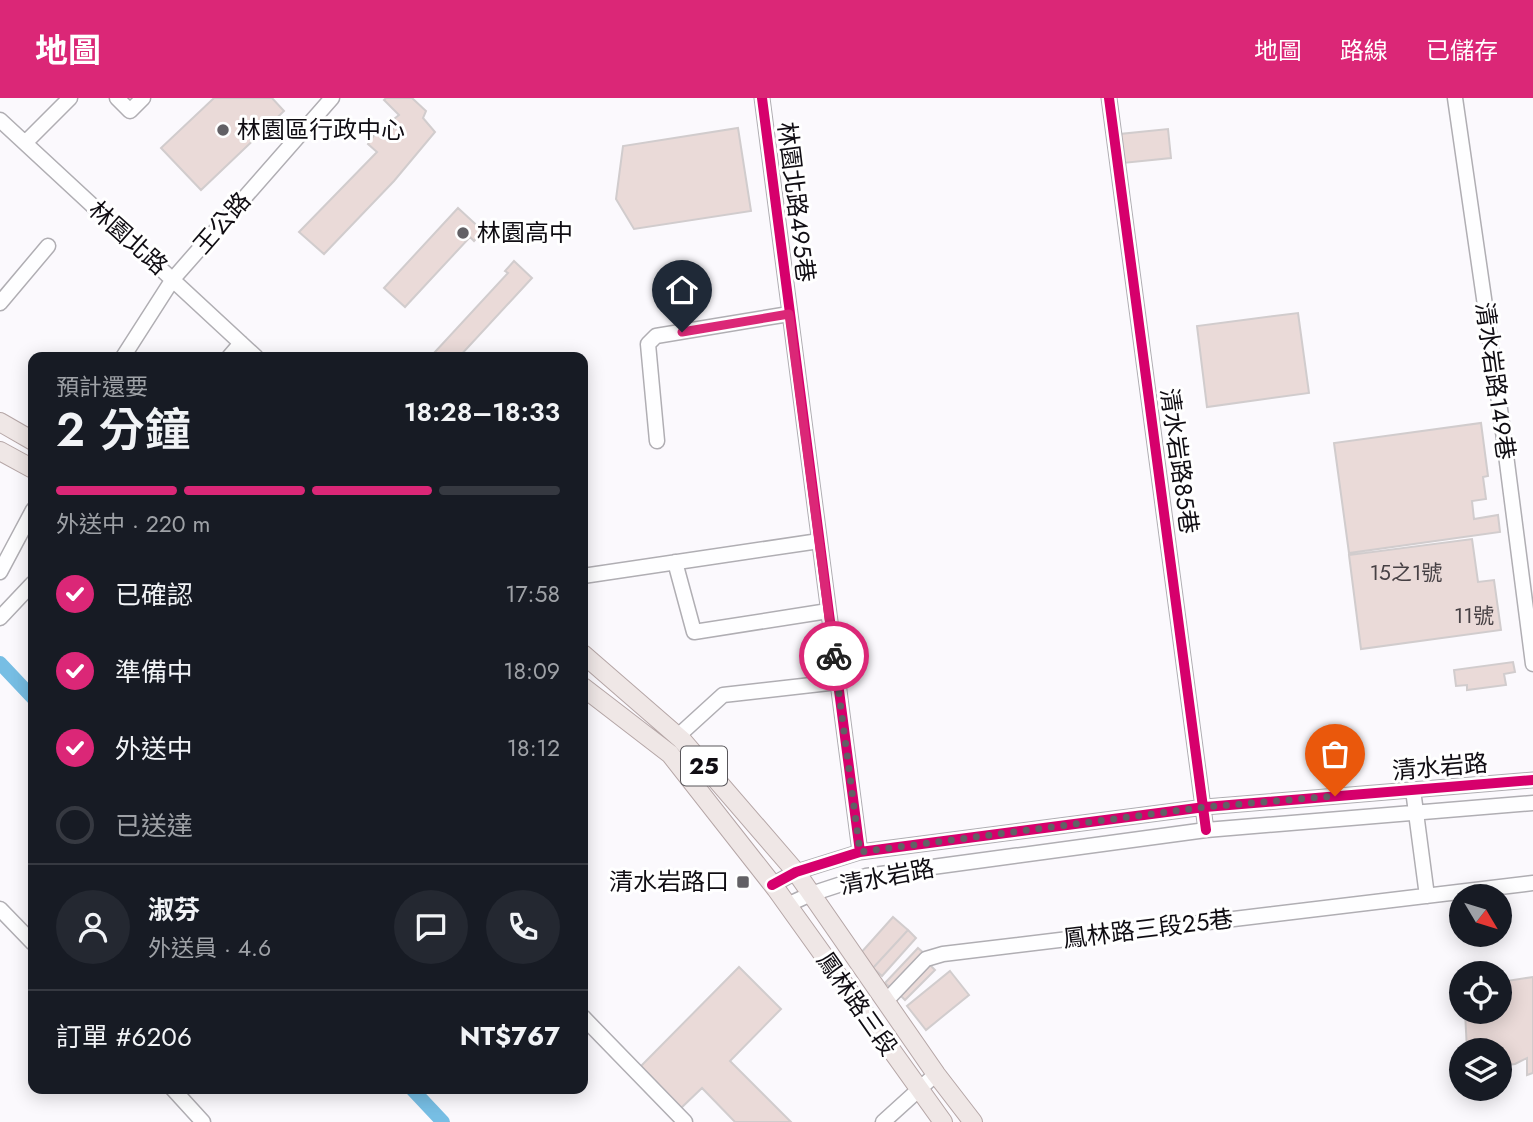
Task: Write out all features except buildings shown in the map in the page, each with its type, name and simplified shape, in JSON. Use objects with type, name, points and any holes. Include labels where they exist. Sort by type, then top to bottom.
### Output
[{"type":"main road","points":[[0,422],[28,438]]},
{"type":"main road","points":[[0,451],[28,467]]},
{"type":"main road","name":"25","points":[[588,658],[678,736],[796,872],[811,894]]},
{"type":"main road","name":"25","points":[[588,691],[670,754],[772,885]]},
{"type":"main road","name":"鳳林路三段","points":[[772,885],[943,1122]]},
{"type":"main road","name":"鳳林路三段","points":[[811,894],[936,1074],[973,1122]]},
{"type":"street","points":[[25,144],[70,98]]},
{"type":"street","points":[[117,98],[130,111],[143,98]]},
{"type":"street","name":"王公路","points":[[126,352],[173,279],[332,98]]},
{"type":"street","name":"林園北路495巷","points":[[762,98],[860,852]]},
{"type":"street","name":"清水岩路85巷","points":[[1109,98],[1206,830]]},
{"type":"street","name":"清水岩路149巷","points":[[1455,98],[1503,430],[1533,664]]},
{"type":"street","name":"林園北路","points":[[0,120],[251,352]]},
{"type":"street","points":[[0,303],[48,246]]},
{"type":"street","points":[[657,441],[648,344],[656,336],[789,314]]},
{"type":"street","points":[[233,352],[241,343]]},
{"type":"street","points":[[0,572],[28,519]]},
{"type":"street","points":[[588,575],[819,541]]},
{"type":"street","points":[[675,562],[694,632],[828,611]]},
{"type":"street","points":[[0,618],[28,588]]},
{"type":"street","points":[[678,736],[723,695],[838,682]]},
{"type":"street","name":"清水岩路","points":[[772,885],[796,872],[860,852],[1205,807],[1533,780]]},
{"type":"street","points":[[1413,790],[1427,895]]},
{"type":"street","name":"清水岩路","points":[[787,905],[866,876],[1206,830],[1533,803]]},
{"type":"street","name":"鳳林路三段25巷","points":[[886,1001],[926,959],[943,954],[1533,883]]},
{"type":"street","points":[[0,909],[28,938]]},
{"type":"street","points":[[588,1022],[685,1122]]},
{"type":"street","points":[[883,1122],[936,1074]]},
{"type":"street","points":[[177,1094],[203,1122]]},
{"type":"waterway","points":[[0,663],[28,693]]},
{"type":"waterway","points":[[417,1094],[443,1122]]},
{"type":"cycle path","points":[[762,98],[860,852]]},
{"type":"cycle path","points":[[1109,98],[1206,830]]},
{"type":"cycle path","points":[[772,885],[796,872],[860,852],[1205,807],[1533,780]]},
{"type":"way so far","points":[[834,656],[860,852],[1205,807],[1335,796]]},
{"type":"place","name":"林園區行政中心","points":[[223,130]]},
{"type":"place","name":"林園高中","points":[[463,233]]},
{"type":"place","name":"清水岩路口","points":[[743,882]]},
{"type":"route","points":[[682,332],[789,314],[834,656]]}]
